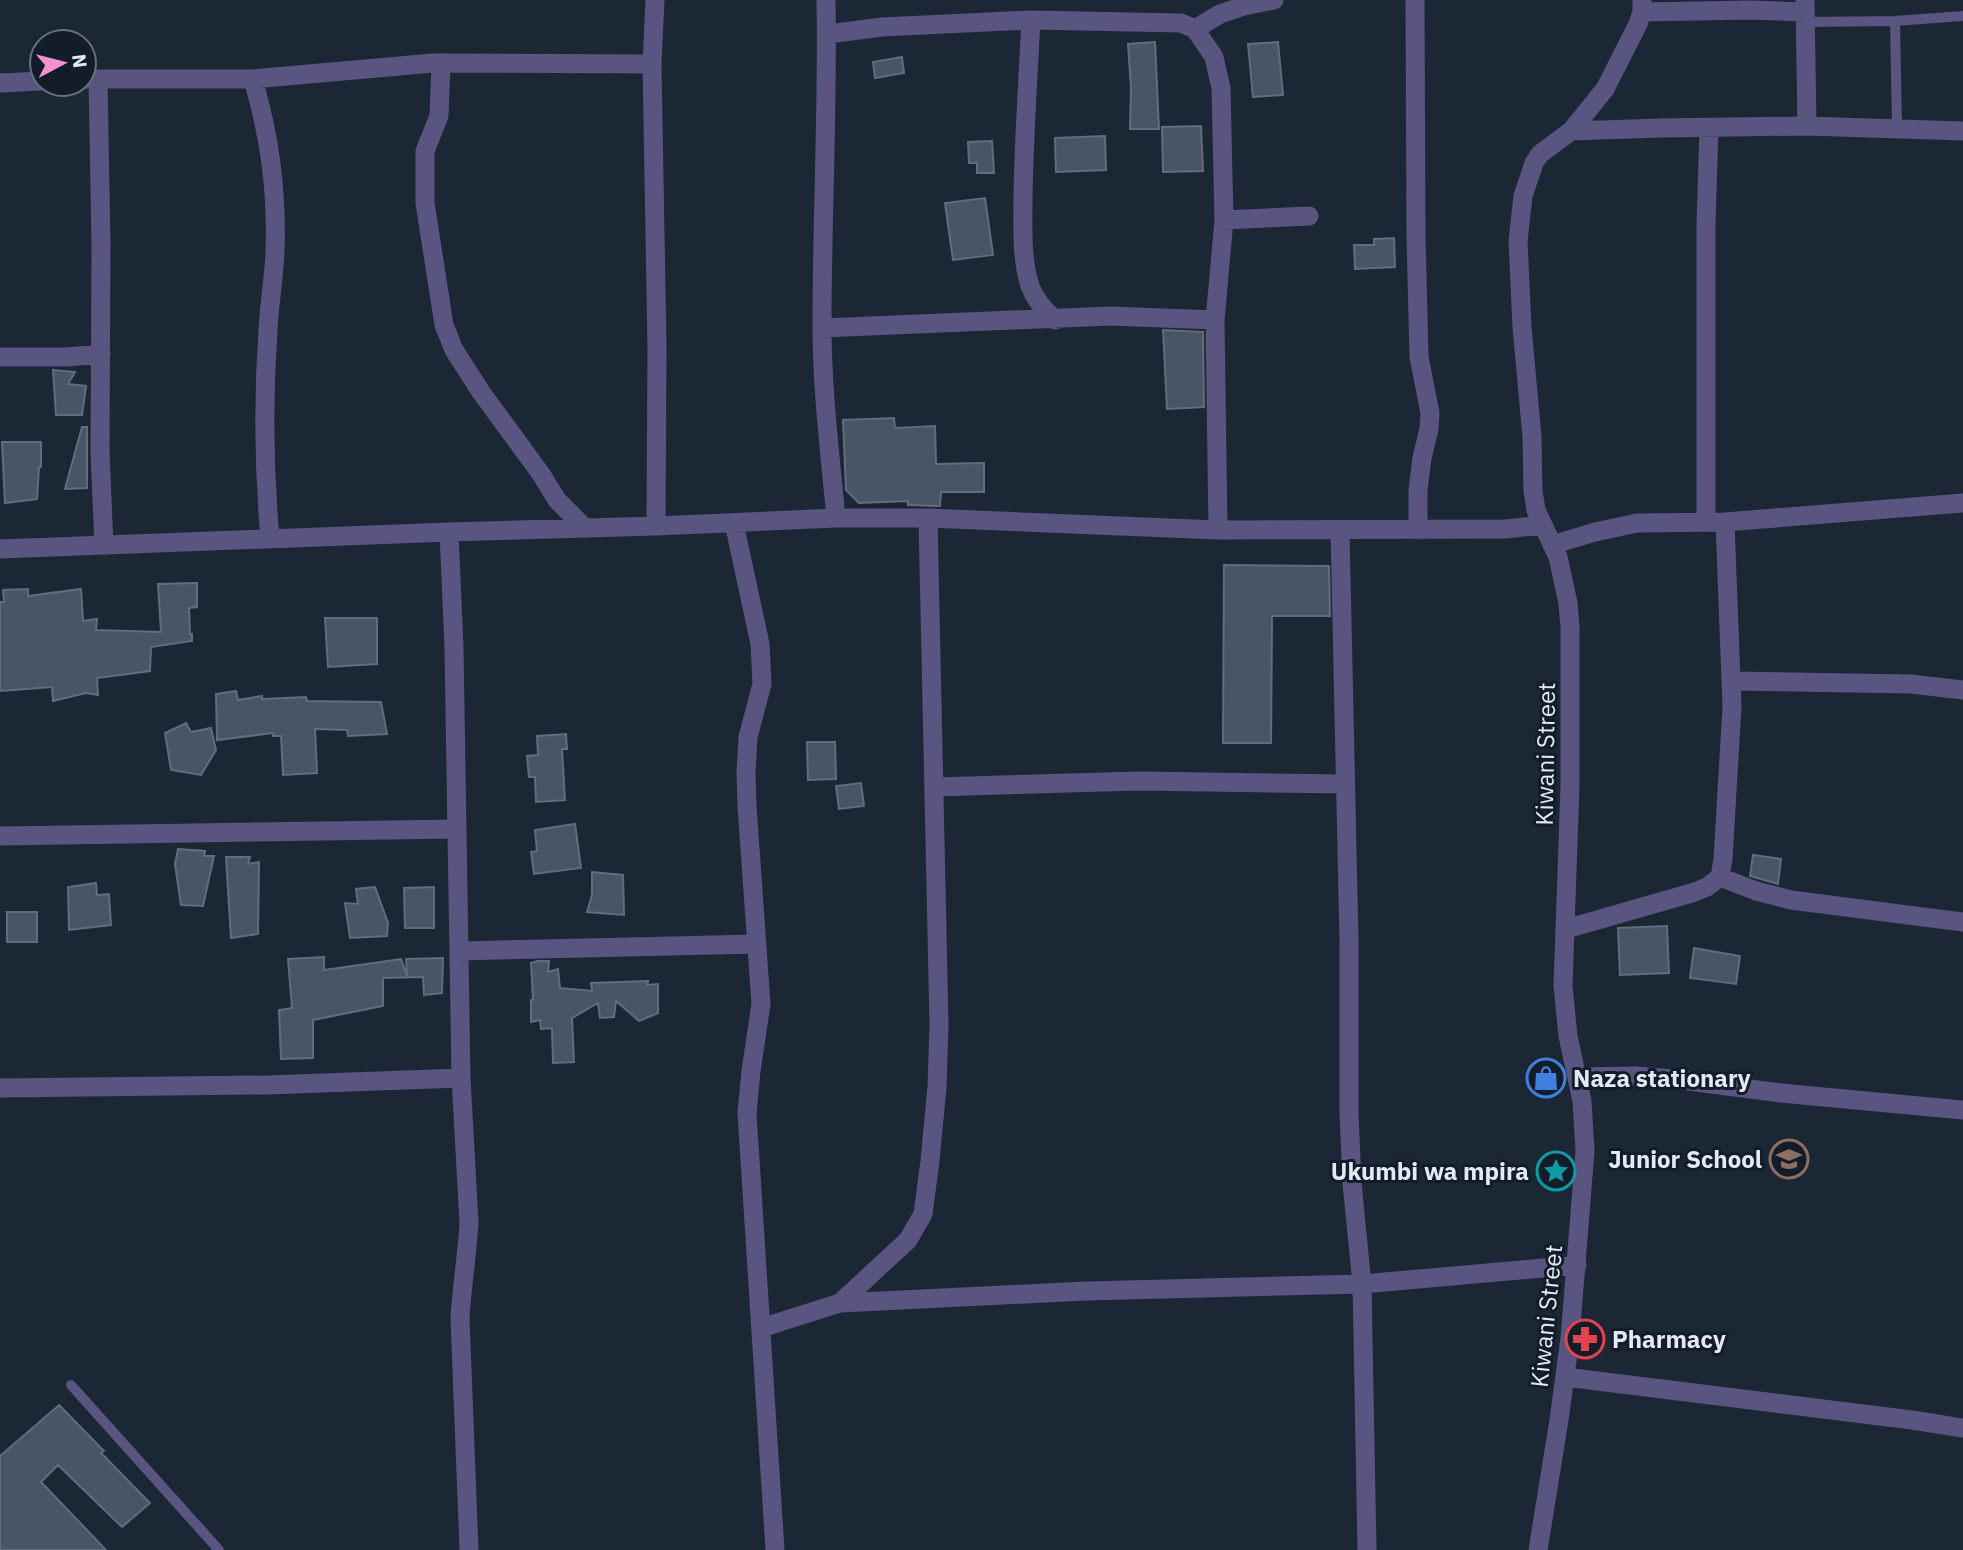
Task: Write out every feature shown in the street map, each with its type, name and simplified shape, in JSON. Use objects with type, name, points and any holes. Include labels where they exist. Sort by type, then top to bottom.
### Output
[{"type":"street","points":[[655,0],[652,64],[657,348],[656,526]]},
{"type":"street","points":[[826,0],[828,34],[822,328],[827,425],[836,518]]},
{"type":"street","points":[[1195,29],[1220,14],[1274,0]]},
{"type":"street","points":[[1415,0],[1419,357],[1430,413],[1418,490],[1418,530]]},
{"type":"street","points":[[1642,6],[1805,11],[1807,126]]},
{"type":"street","name":"Kiwani Street","points":[[1538,1550],[1565,1377],[1585,1152],[1578,1077],[1564,1007],[1570,786],[1570,627],[1558,557],[1536,510],[1533,491],[1532,437],[1522,327],[1518,241],[1523,196],[1534,163],[1540,154],[1571,131],[1605,89],[1629,45],[1642,6]]},
{"type":"street","points":[[828,34],[882,27],[1031,20],[1181,23],[1195,29],[1214,57],[1220,88],[1224,220],[1215,320],[1218,530]]},
{"type":"street","points":[[1031,20],[1024,152],[1024,244],[1030,285],[1044,310],[1055,320]]},
{"type":"street","points":[[98,79],[253,79],[441,63],[652,64]]},
{"type":"street","points":[[441,63],[439,116],[425,151],[425,203],[444,326],[454,350],[481,393],[515,437],[557,500],[584,527]]},
{"type":"street","points":[[253,79],[264,116],[274,177],[275,252],[268,330],[265,445],[270,538]]},
{"type":"street","points":[[0,83],[28,82]]},
{"type":"street","points":[[92,98],[101,244],[100,451],[104,546]]},
{"type":"street","points":[[1571,131],[1807,126],[1963,131]]},
{"type":"street","points":[[1566,929],[1695,892],[1720,877],[1729,758],[1731,681],[1715,522],[1706,223],[1709,128]]},
{"type":"street","points":[[1224,220],[1309,216]]},
{"type":"street","points":[[822,328],[1111,316],[1215,320]]},
{"type":"street","points":[[0,357],[101,354]]},
{"type":"street","points":[[1552,545],[1595,531],[1637,523],[1715,522],[1813,516],[1963,503]]},
{"type":"street","points":[[0,549],[836,518],[928,518],[1218,530],[1506,529],[1542,525]]},
{"type":"street","points":[[840,1303],[908,1240],[923,1214],[930,1161],[939,1026],[928,518]]},
{"type":"street","points":[[734,523],[760,645],[762,684],[748,737],[746,772],[761,1004],[749,1080],[747,1113],[775,1550]]},
{"type":"street","points":[[1340,531],[1349,941],[1349,1114],[1352,1182],[1362,1284],[1367,1550]]},
{"type":"street","points":[[449,532],[454,647],[461,1078],[469,1223],[460,1318],[469,1550]]},
{"type":"street","points":[[1731,681],[1912,684],[1963,690]]},
{"type":"street","points":[[935,787],[1139,781],[1344,784]]},
{"type":"street","points":[[0,836],[457,829]]},
{"type":"street","points":[[1720,877],[1756,891],[1791,900],[1963,922]]},
{"type":"street","points":[[459,951],[757,944]]},
{"type":"street","points":[[1578,1077],[1660,1077],[1781,1093],[1963,1110]]},
{"type":"street","points":[[0,1088],[267,1085],[461,1078]]},
{"type":"street","points":[[761,1328],[840,1303],[1100,1291],[1362,1284],[1577,1265]]},
{"type":"street","points":[[1565,1377],[1963,1428]]},
{"type":"lane","points":[[1805,11],[1895,21],[1963,16]]},
{"type":"lane","points":[[1895,21],[1897,128]]},
{"type":"lane","points":[[71,1385],[219,1550]]},
{"type":"building","points":[[1155,42],[1159,129],[1130,129],[1128,44]]},
{"type":"building","points":[[1278,42],[1283,95],[1253,97],[1248,44]]},
{"type":"building","points":[[902,57],[904,73],[875,78],[873,62]]},
{"type":"building","points":[[1201,126],[1203,171],[1163,172],[1162,127]]},
{"type":"building","points":[[1105,136],[1106,170],[1056,172],[1055,138]]},
{"type":"building","points":[[992,141],[994,173],[977,173],[977,163],[969,163],[968,142]]},
{"type":"building","points":[[985,198],[993,255],[953,260],[945,203]]},
{"type":"building","points":[[1394,238],[1395,267],[1355,269],[1354,245],[1374,245],[1374,239]]},
{"type":"building","points":[[1163,330],[1203,332],[1204,407],[1167,409]]},
{"type":"building","points":[[53,370],[75,372],[68,384],[86,386],[82,415],[56,415]]},
{"type":"building","points":[[894,418],[895,428],[935,426],[936,464],[984,463],[984,492],[941,492],[940,506],[908,505],[908,501],[859,503],[846,490],[843,420]]},
{"type":"building","points":[[82,427],[87,427],[87,488],[65,489]]},
{"type":"building","points":[[2,442],[41,442],[37,499],[5,503]]},
{"type":"building","points":[[1224,565],[1329,566],[1330,616],[1272,616],[1271,743],[1223,743]]},
{"type":"building","points":[[197,583],[197,607],[189,608],[192,641],[151,647],[150,671],[97,678],[98,695],[86,693],[53,701],[52,687],[0,691],[0,602],[4,602],[3,590],[28,589],[28,596],[81,589],[83,621],[97,619],[96,630],[161,632],[158,584]]},
{"type":"building","points":[[325,618],[377,618],[377,664],[328,667]]},
{"type":"building","points":[[236,691],[238,700],[262,696],[262,699],[306,697],[307,701],[381,702],[387,734],[348,736],[347,730],[315,729],[317,773],[283,775],[281,736],[273,736],[273,733],[217,740],[216,694]]},
{"type":"building","points":[[186,723],[191,732],[211,728],[216,750],[201,775],[171,770],[165,733]]},
{"type":"building","points":[[566,734],[567,749],[562,749],[565,800],[536,802],[535,777],[529,777],[527,756],[538,755],[537,736]]},
{"type":"building","points":[[807,742],[835,742],[836,779],[808,780]]},
{"type":"building","points":[[861,783],[864,806],[839,809],[836,786]]},
{"type":"building","points":[[575,824],[581,868],[534,874],[531,852],[537,851],[535,830]]},
{"type":"building","points":[[178,849],[205,851],[204,856],[214,856],[203,906],[181,905],[175,864]]},
{"type":"building","points":[[1753,855],[1781,859],[1778,884],[1750,876]]},
{"type":"building","points":[[226,857],[250,857],[248,864],[259,862],[258,934],[231,938]]},
{"type":"building","points":[[592,872],[623,875],[624,915],[587,912],[592,895]]},
{"type":"building","points":[[96,883],[97,895],[109,894],[111,925],[69,930],[68,887]]},
{"type":"building","points":[[375,887],[388,923],[387,936],[350,938],[345,903],[358,904],[356,889]]},
{"type":"building","points":[[434,887],[434,928],[405,928],[404,888]]},
{"type":"building","points":[[7,912],[37,912],[37,942],[7,942]]},
{"type":"building","points":[[1667,926],[1669,973],[1620,975],[1618,928]]},
{"type":"building","points":[[1694,948],[1740,956],[1736,984],[1690,978]]},
{"type":"building","points":[[324,957],[324,970],[401,959],[407,976],[406,959],[443,958],[442,993],[424,995],[423,977],[383,978],[383,1006],[313,1020],[313,1058],[281,1059],[279,1010],[292,1008],[288,959]]},
{"type":"building","points":[[549,961],[548,972],[558,969],[560,988],[592,991],[591,983],[648,981],[647,985],[658,984],[658,1013],[639,1021],[616,1001],[614,1017],[600,1018],[598,1003],[572,1018],[574,1062],[553,1063],[552,1028],[541,1029],[540,1020],[531,1022],[531,963]]},
{"type":"building","points":[[59,1405],[150,1503],[122,1527],[58,1465],[41,1482],[106,1550],[0,1550],[0,1456]]},
{"type":"place","name":"Naza stationary","points":[[1546,1078]]},
{"type":"place","name":"Junior School","points":[[1789,1159]]},
{"type":"place","name":"Ukumbi wa mpira","points":[[1556,1171]]},
{"type":"place","name":"Pharmacy","points":[[1585,1339]]}]
